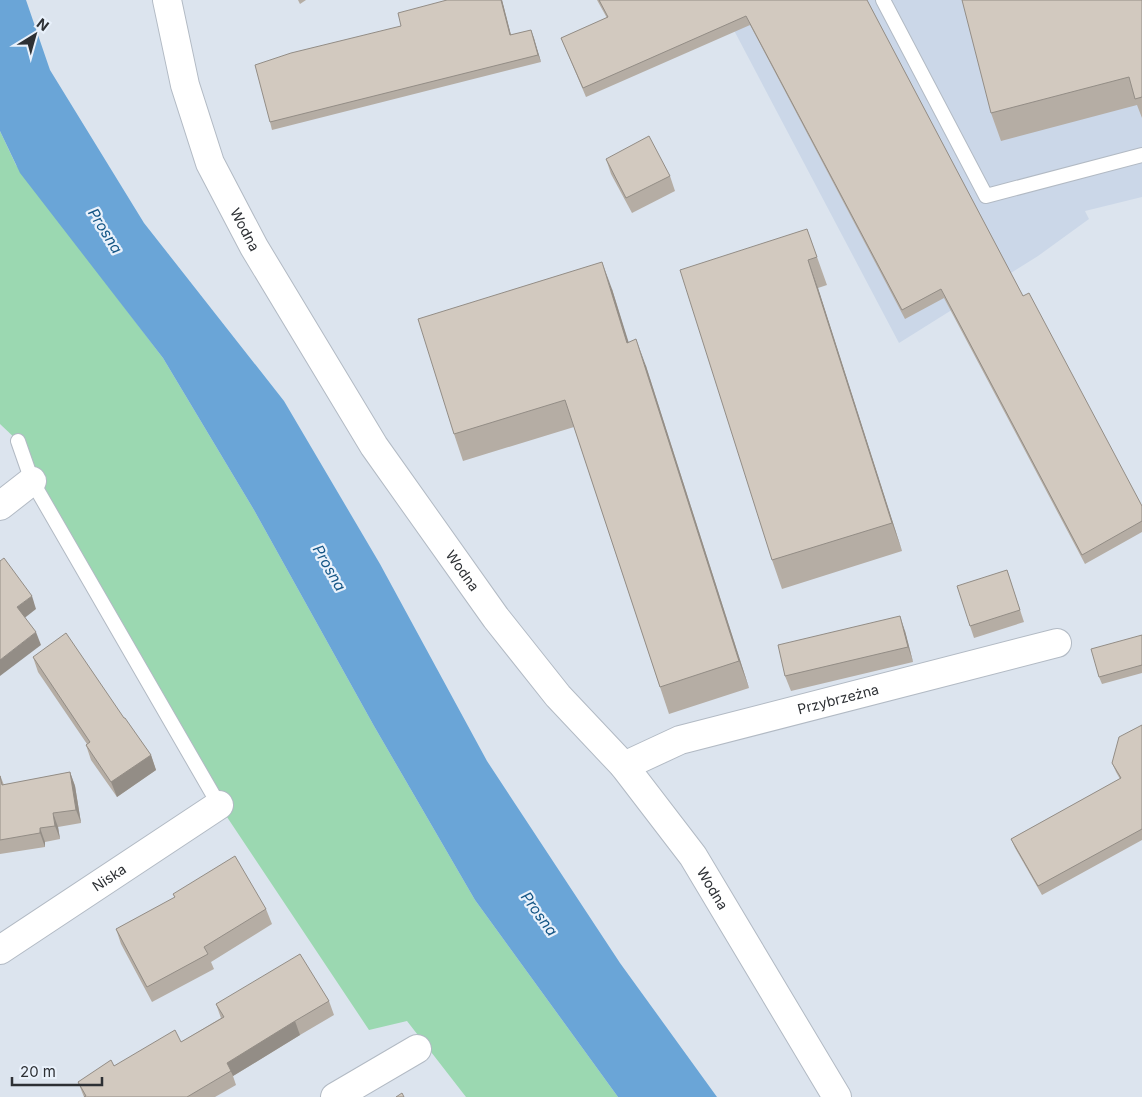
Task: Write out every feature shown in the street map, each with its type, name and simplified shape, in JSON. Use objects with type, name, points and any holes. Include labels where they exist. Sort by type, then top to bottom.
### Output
[{"type":"street","name":"Wodna","points":[[167,0],[185,85],[210,163],[254,247],[374,446],[496,618],[558,696],[624,766],[693,856],[837,1097]]},
{"type":"street","points":[[0,506],[32,482]]},
{"type":"street","name":"Przybrzeżna","points":[[624,766],[680,740],[1057,644]]},
{"type":"street","name":"Niska","points":[[0,950],[220,805]]},
{"type":"street","points":[[335,1097],[417,1049]]},
{"type":"lane","points":[[883,0],[986,196],[1142,155]]},
{"type":"lane","points":[[18,441],[32,482],[220,805]]},
{"type":"shaded area","points":[[718,0],[1142,0],[1142,197],[1085,211],[1089,219],[1038,256],[899,343]]},
{"type":"green space","points":[[0,131],[16,165],[163,358],[254,510],[374,726],[475,900],[618,1097],[466,1097],[407,1021],[369,1030],[219,805],[18,441],[0,424]]},
{"type":"water","name":"Prosna","points":[[0,0],[26,0],[50,70],[144,223],[284,401],[380,564],[487,761],[620,963],[717,1097],[618,1097],[475,900],[374,726],[254,510],[163,358],[20,173],[0,131]]},
{"type":"building","points":[[447,0],[501,0],[510,35],[531,30],[538,55],[270,122],[255,65],[291,53],[401,26],[398,13]]},
{"type":"building","points":[[599,0],[867,0],[1023,296],[1029,293],[1142,506],[1142,521],[1082,555],[941,289],[902,310],[746,16],[583,88],[561,38],[608,17]]},
{"type":"building","points":[[962,0],[1142,0],[1142,97],[1135,99],[1129,77],[991,113]]},
{"type":"building","points":[[649,136],[670,176],[626,198],[606,159]]},
{"type":"building","points":[[807,229],[817,257],[808,260],[892,523],[772,560],[680,270]]},
{"type":"building","points":[[602,262],[627,343],[636,339],[739,661],[660,687],[565,400],[454,434],[418,319]]},
{"type":"building","points":[[4,558],[32,596],[17,607],[36,632],[0,660],[0,561]]},
{"type":"building","points":[[1007,570],[1020,610],[970,626],[957,586]]},
{"type":"building","points":[[900,616],[908,647],[785,676],[778,645]]},
{"type":"building","points":[[66,633],[151,755],[111,782],[86,745],[90,742],[33,657]]},
{"type":"building","points":[[1142,635],[1142,665],[1099,677],[1091,649]]},
{"type":"building","points":[[1142,725],[1142,829],[1038,886],[1011,839],[1121,778],[1112,763],[1119,737]]},
{"type":"building","points":[[70,772],[76,810],[53,813],[55,826],[40,828],[40,833],[0,840],[0,776],[2,785]]},
{"type":"building","points":[[235,856],[266,909],[204,947],[208,954],[147,987],[116,929],[175,897],[173,894]]},
{"type":"building","points":[[300,954],[329,1001],[227,1063],[231,1071],[187,1097],[84,1097],[86,1096],[78,1082],[111,1060],[114,1066],[175,1030],[181,1042],[224,1017],[216,1004]]},
{"type":"building","points":[[402,1093],[404,1097],[396,1097]]}]
